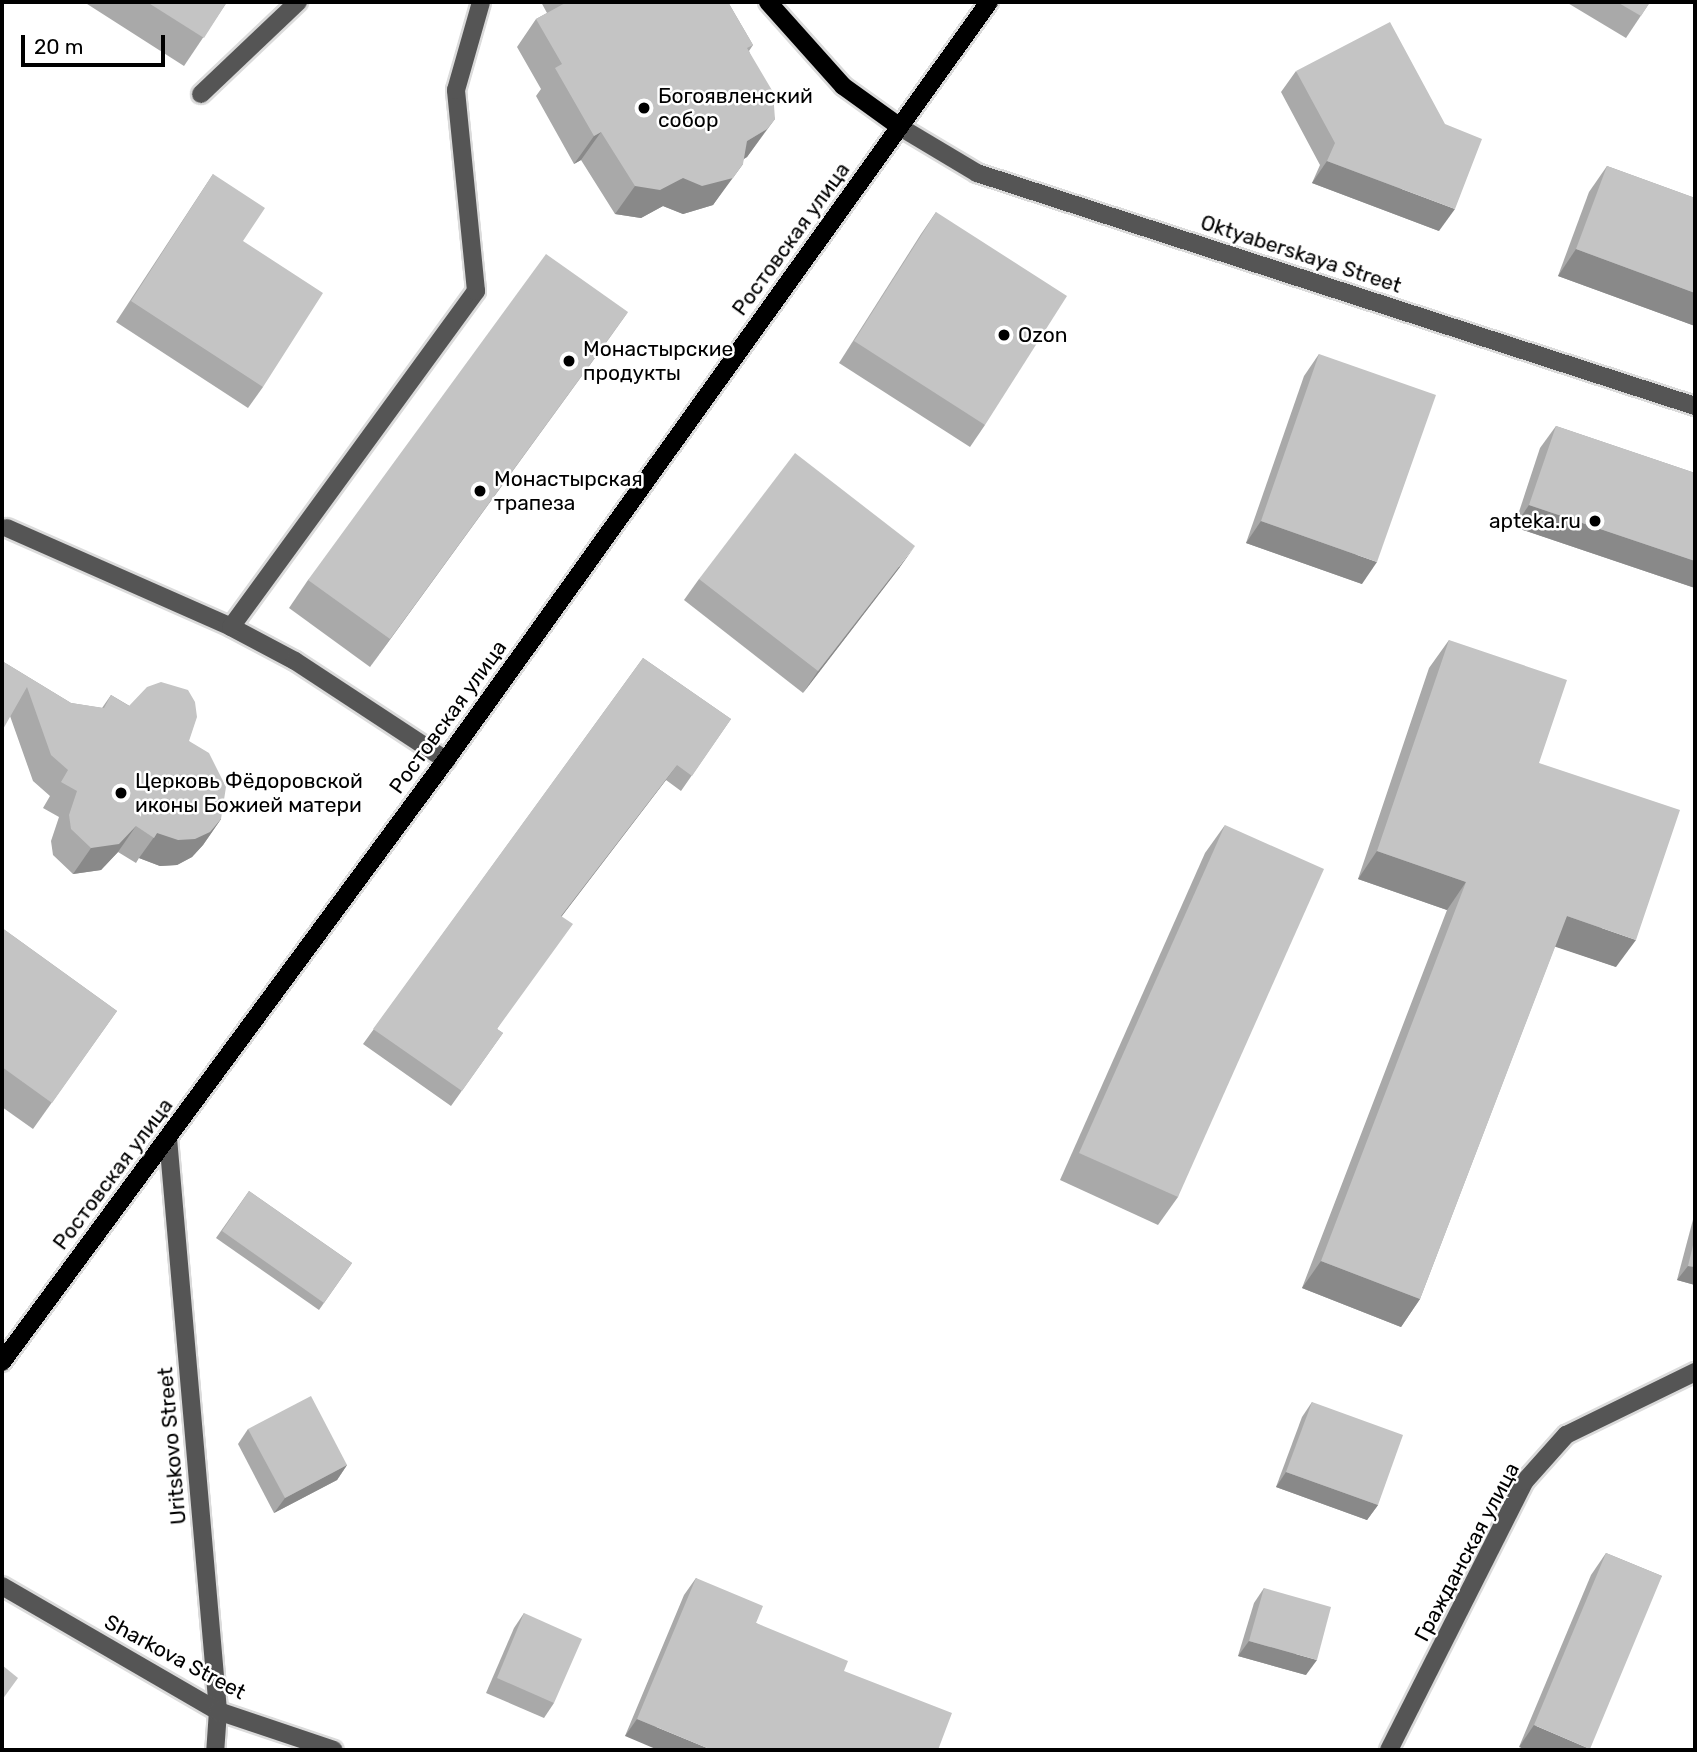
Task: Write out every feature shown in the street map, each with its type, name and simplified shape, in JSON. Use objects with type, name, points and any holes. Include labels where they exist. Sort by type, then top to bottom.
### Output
[{"type":"main road","points":[[768,2],[843,86],[900,127]]},
{"type":"main road","name":"Ростовская улица","points":[[2,1362],[446,760],[989,2]]},
{"type":"street","points":[[201,94],[298,2]]},
{"type":"street","points":[[231,628],[476,291],[456,90],[481,2]]},
{"type":"street","name":"Oktyaberskaya Street","points":[[900,127],[978,173],[1695,406]]},
{"type":"street","points":[[6,528],[231,628],[295,661],[446,760]]},
{"type":"street","name":"Uritskovo Street","points":[[168,1138],[218,1711],[215,1750]]},
{"type":"street","name":"Гражданская улица","points":[[1390,1750],[1525,1481],[1566,1435],[1695,1372]]},
{"type":"street","name":"Sharkova Street","points":[[2,1586],[218,1711],[334,1750]]},
{"type":"building","points":[[147,2],[227,2],[204,38]]},
{"type":"building","name":"Богоявленский собор","points":[[567,2],[728,2],[753,45],[747,48],[773,92],[775,119],[767,129],[747,141],[743,164],[733,178],[702,186],[683,178],[660,190],[635,186],[601,132],[594,136],[555,68],[562,64],[536,19]]},
{"type":"building","points":[[1617,2],[1650,2],[1641,16]]},
{"type":"building","points":[[1390,22],[1445,124],[1482,139],[1455,209],[1327,161],[1335,143],[1296,71]]},
{"type":"building","points":[[1607,166],[1695,198],[1695,293],[1576,249]]},
{"type":"building","points":[[213,174],[265,208],[243,241],[323,293],[263,387],[131,301]]},
{"type":"building","points":[[936,212],[1067,296],[985,425],[854,341]]},
{"type":"building","points":[[546,254],[628,312],[390,639],[308,580]]},
{"type":"building","points":[[1319,354],[1436,395],[1377,562],[1261,521]]},
{"type":"building","points":[[1556,426],[1695,473],[1695,561],[1529,505]]},
{"type":"building","points":[[795,453],[915,546],[818,671],[699,579]]},
{"type":"building","points":[[1449,640],[1567,680],[1539,763],[1680,810],[1636,940],[1567,916],[1420,1299],[1321,1261],[1466,882],[1377,851]]},
{"type":"building","points":[[643,658],[731,719],[692,776],[677,765],[561,916],[573,924],[497,1029],[503,1033],[462,1091],[373,1029]]},
{"type":"building","name":"Церковь Фёдоровской иконы Божией матери","points":[[2,661],[71,703],[104,708],[111,695],[129,706],[147,687],[161,682],[188,690],[195,702],[197,717],[189,741],[209,753],[226,787],[221,819],[210,832],[195,839],[178,840],[157,833],[154,838],[136,826],[119,844],[91,848],[71,829],[69,815],[77,791],[61,782],[68,770],[51,755],[27,687],[2,731]]},
{"type":"building","points":[[1225,825],[1324,869],[1178,1197],[1079,1153]]},
{"type":"building","points":[[2,928],[117,1011],[52,1103],[2,1067]]},
{"type":"building","points":[[249,1191],[352,1263],[324,1303],[222,1231]]},
{"type":"building","points":[[1695,1237],[1695,1267],[1688,1266]]},
{"type":"building","points":[[311,1396],[347,1465],[285,1498],[248,1429]]},
{"type":"building","points":[[1312,1402],[1403,1435],[1378,1505],[1286,1472]]},
{"type":"building","points":[[1606,1553],[1662,1576],[1590,1749],[1534,1725]]},
{"type":"building","points":[[696,1578],[763,1606],[756,1623],[848,1661],[844,1671],[952,1713],[938,1750],[712,1750],[637,1719]]},
{"type":"building","points":[[1264,1588],[1331,1607],[1317,1660],[1249,1641]]},
{"type":"building","points":[[524,1613],[582,1639],[554,1703],[497,1678]]},
{"type":"building","points":[[2,1665],[18,1678],[2,1700]]},
{"type":"place","name":"Богоявленский собор","points":[[644,108]]},
{"type":"place","name":"Ozon","points":[[1004,335]]},
{"type":"place","name":"Монастырские продукты","points":[[569,361]]},
{"type":"place","name":"Монастырская трапеза","points":[[480,491]]},
{"type":"place","name":"apteka.ru","points":[[1595,521]]},
{"type":"place","name":"Церковь Фёдоровской иконы Божией матери","points":[[121,793]]}]
